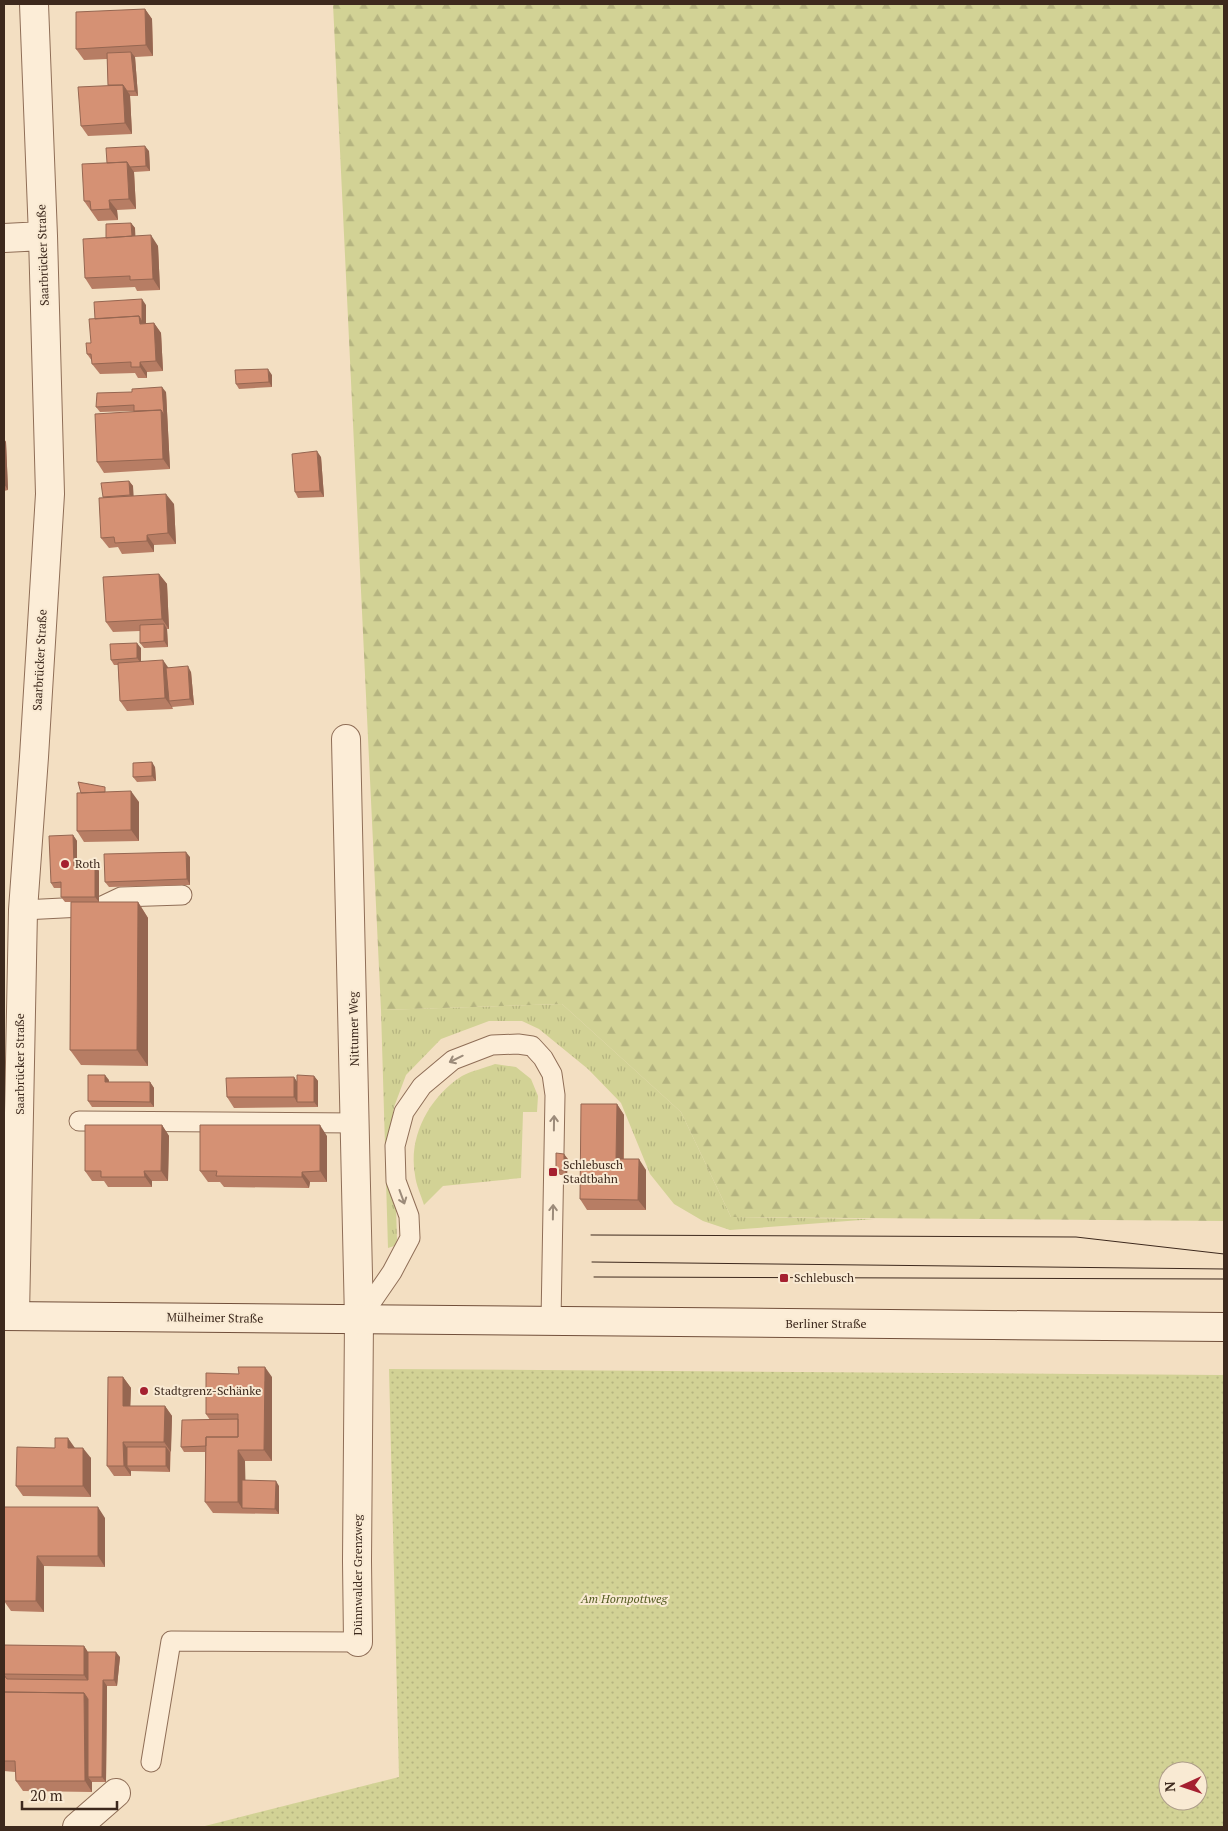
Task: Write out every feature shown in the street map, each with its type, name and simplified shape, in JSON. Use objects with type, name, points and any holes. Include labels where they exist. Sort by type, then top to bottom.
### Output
[{"type":"street","name":"Saarbrücker Straße","points":[[9,1316],[20,1122],[12,964],[22,910],[34,757],[50,494],[34,4]]},
{"type":"street","points":[[4,238],[43,236]]},
{"type":"street","name":"Nittumer Weg","points":[[346,739],[360,1320]]},
{"type":"street","name":"Mülheimer Straße","points":[[9,1316],[427,1320]]},
{"type":"street","name":"Dünnwalder Grenzweg","points":[[358,1642],[357,1552],[360,1320]]},
{"type":"street","name":"Berliner Straße","points":[[427,1320],[1224,1327]]},
{"type":"street","points":[[77,1827],[116,1793]]},
{"type":"lane","points":[[22,910],[102,906],[121,897],[182,895]]},
{"type":"lane","points":[[360,1320],[392,1272],[410,1238],[409,1216],[396,1181],[395,1146],[404,1112],[422,1086],[453,1060],[492,1046],[518,1044],[532,1046],[542,1058],[552,1074],[555,1094],[550,1321]]},
{"type":"lane","points":[[79,1121],[356,1123]]},
{"type":"lane","name":"Dünnwalder Grenzweg","points":[[151,1762],[172,1641],[358,1642]]},
{"type":"green space","points":[[333,4],[1224,4],[1224,1221],[731,1217],[681,1112],[562,1004],[381,1010]]},
{"type":"green space","points":[[562,1004],[681,1112],[731,1217],[874,1219],[730,1230],[703,1221],[674,1204],[650,1174],[621,1103],[588,1069],[539,1029],[522,1021],[489,1021],[441,1039],[406,1075],[394,1107],[389,1145],[396,1207],[397,1240],[394,1246],[388,1248],[381,1010]]},
{"type":"green space","points":[[495,1064],[516,1067],[531,1079],[538,1096],[537,1112],[523,1112],[521,1178],[443,1186],[424,1205],[416,1182],[414,1161],[415,1146],[423,1119],[440,1095],[450,1085],[466,1074]]},
{"type":"green space","name":"Am Hornpottweg","points":[[389,1369],[1224,1375],[1224,1827],[201,1827],[399,1777]]},
{"type":"building","points":[[145,9],[146,45],[76,49],[76,12]]},
{"type":"building","points":[[131,52],[135,91],[127,91],[123,85],[108,85],[107,53]]},
{"type":"building","points":[[123,85],[125,123],[81,126],[78,87]]},
{"type":"building","points":[[145,146],[146,166],[130,167],[127,162],[107,163],[106,148]]},
{"type":"building","points":[[127,162],[129,199],[109,200],[110,209],[91,210],[90,201],[84,201],[82,164]]},
{"type":"building","points":[[131,223],[132,236],[106,238],[106,224]]},
{"type":"building","points":[[151,235],[153,279],[130,280],[130,276],[85,278],[83,239]]},
{"type":"building","points":[[142,299],[142,322],[139,316],[95,319],[94,302]]},
{"type":"building","points":[[139,316],[140,324],[154,323],[156,361],[140,362],[140,367],[131,367],[131,362],[92,364],[91,354],[87,354],[86,343],[91,343],[89,319]]},
{"type":"building","points":[[268,369],[269,382],[236,384],[235,370]]},
{"type":"building","points":[[162,387],[164,415],[161,410],[134,411],[134,405],[96,407],[97,393],[132,392],[132,389]]},
{"type":"building","points":[[161,410],[163,459],[97,462],[95,414]]},
{"type":"building","points":[[317,451],[320,491],[295,492],[292,454]]},
{"type":"building","points":[[129,481],[130,495],[103,497],[101,483]]},
{"type":"building","points":[[166,494],[168,533],[147,535],[147,541],[115,543],[114,537],[101,538],[99,498]]},
{"type":"building","points":[[159,574],[162,619],[106,622],[103,577]]},
{"type":"building","points":[[164,624],[164,641],[140,643],[140,625]]},
{"type":"building","points":[[137,643],[137,658],[111,660],[110,644]]},
{"type":"building","points":[[163,660],[165,698],[120,701],[118,663]]},
{"type":"building","points":[[188,666],[190,699],[169,701],[166,668]]},
{"type":"building","points":[[152,762],[152,776],[133,777],[133,763]]},
{"type":"building","points":[[78,782],[105,787],[105,792],[81,793]]},
{"type":"building","points":[[131,791],[131,830],[77,831],[77,793]]},
{"type":"building","points":[[73,835],[74,866],[95,865],[95,897],[61,897],[61,882],[51,883],[49,836]]},
{"type":"building","points":[[186,852],[187,879],[105,882],[104,854]]},
{"type":"building","points":[[71,902],[138,902],[137,1050],[70,1050]]},
{"type":"building","points":[[88,1075],[105,1075],[105,1082],[150,1082],[150,1102],[88,1101]]},
{"type":"building","points":[[297,1075],[314,1076],[314,1102],[297,1102]]},
{"type":"building","points":[[294,1077],[294,1097],[227,1097],[226,1078]]},
{"type":"building","points":[[581,1104],[617,1104],[616,1159],[639,1159],[638,1200],[580,1199]]},
{"type":"building","points":[[85,1125],[162,1125],[161,1171],[144,1171],[145,1177],[101,1177],[101,1171],[85,1171]]},
{"type":"building","points":[[200,1125],[320,1125],[320,1171],[302,1172],[302,1177],[216,1176],[217,1171],[200,1171]]},
{"type":"building","points":[[556,1153],[564,1154],[564,1170],[556,1170]]},
{"type":"building","points":[[238,1367],[265,1367],[264,1450],[238,1450],[238,1502],[205,1502],[206,1437],[238,1437],[238,1414],[206,1414],[206,1373],[239,1374]]},
{"type":"building","points":[[108,1377],[123,1377],[123,1406],[165,1406],[164,1442],[123,1442],[124,1466],[107,1466]]},
{"type":"building","points":[[238,1419],[238,1437],[206,1437],[206,1446],[181,1447],[182,1420]]},
{"type":"building","points":[[55,1438],[68,1438],[68,1448],[83,1448],[83,1486],[16,1486],[17,1447],[55,1448]]},
{"type":"building","points":[[127,1447],[166,1447],[166,1466],[127,1466]]},
{"type":"building","points":[[242,1480],[276,1481],[275,1509],[242,1508]]},
{"type":"building","points":[[4,1507],[98,1507],[98,1556],[37,1556],[36,1601],[4,1601]]},
{"type":"building","points":[[4,1645],[84,1646],[84,1675],[4,1674]]},
{"type":"building","points":[[88,1652],[116,1652],[114,1680],[103,1680],[102,1777],[88,1777],[88,1699],[84,1693],[4,1692],[4,1675],[7,1679],[88,1680]]},
{"type":"building","points":[[4,1692],[84,1693],[85,1781],[16,1781],[15,1761],[4,1761]]},
{"type":"tram line","points":[[591,1235],[1076,1237],[1224,1254]]},
{"type":"tram line","points":[[592,1262],[1224,1269]]},
{"type":"tram line","points":[[594,1277],[1224,1279]]},
{"type":"place","name":"Roth","points":[[65,864]]},
{"type":"place","name":"Schlebusch Stadtbahn","points":[[553,1172]]},
{"type":"place","name":"Schlebusch","points":[[784,1278]]},
{"type":"place","name":"Stadtgrenz-Schänke","points":[[144,1391]]}]
